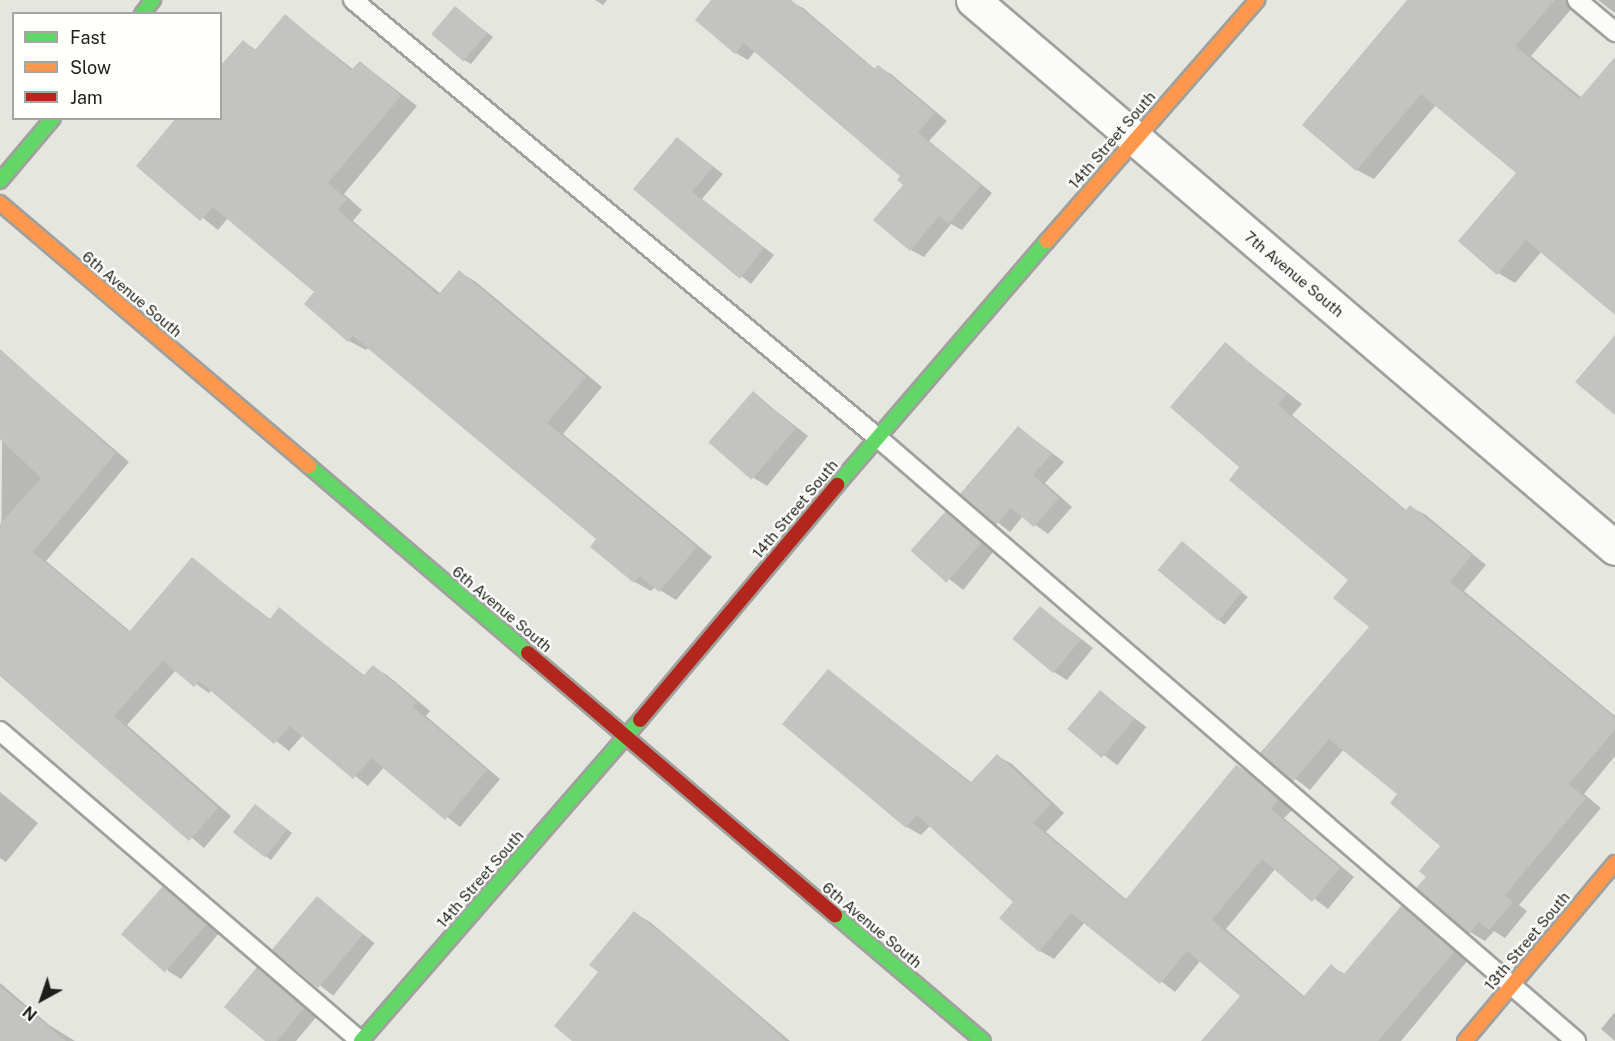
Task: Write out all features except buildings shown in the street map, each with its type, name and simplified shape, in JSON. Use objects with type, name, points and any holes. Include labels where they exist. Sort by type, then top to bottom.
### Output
[{"type":"street","points":[[144,12],[153,0]]},
{"type":"street","name":"7th Avenue South","points":[[973,0],[1615,548]]},
{"type":"street","name":"14th Street South","points":[[361,1041],[626,737],[877,437],[1257,0]]},
{"type":"street","points":[[0,181],[51,120]]},
{"type":"street","name":"6th Avenue South","points":[[0,203],[983,1041]]},
{"type":"street","name":"13th Street South","points":[[1465,1041],[1615,863]]},
{"type":"lane","points":[[354,0],[877,437],[1576,1041]]},
{"type":"lane","points":[[1577,0],[1615,32]]},
{"type":"lane","points":[[0,731],[361,1041]]},
{"type":"traffic: fast","points":[[144,12],[153,0]]},
{"type":"traffic: fast","points":[[0,181],[51,120]]},
{"type":"traffic: fast","points":[[837,485],[1047,241]]},
{"type":"traffic: fast","points":[[309,466],[528,653]]},
{"type":"traffic: fast","points":[[361,1041],[640,720]]},
{"type":"traffic: fast","points":[[835,915],[983,1041]]},
{"type":"traffic: slow","points":[[1047,241],[1257,0]]},
{"type":"traffic: slow","points":[[0,203],[309,466]]},
{"type":"traffic: slow","points":[[1465,1041],[1615,863]]},
{"type":"traffic: jam","points":[[640,720],[837,485]]},
{"type":"traffic: jam","points":[[528,653],[835,915]]}]
